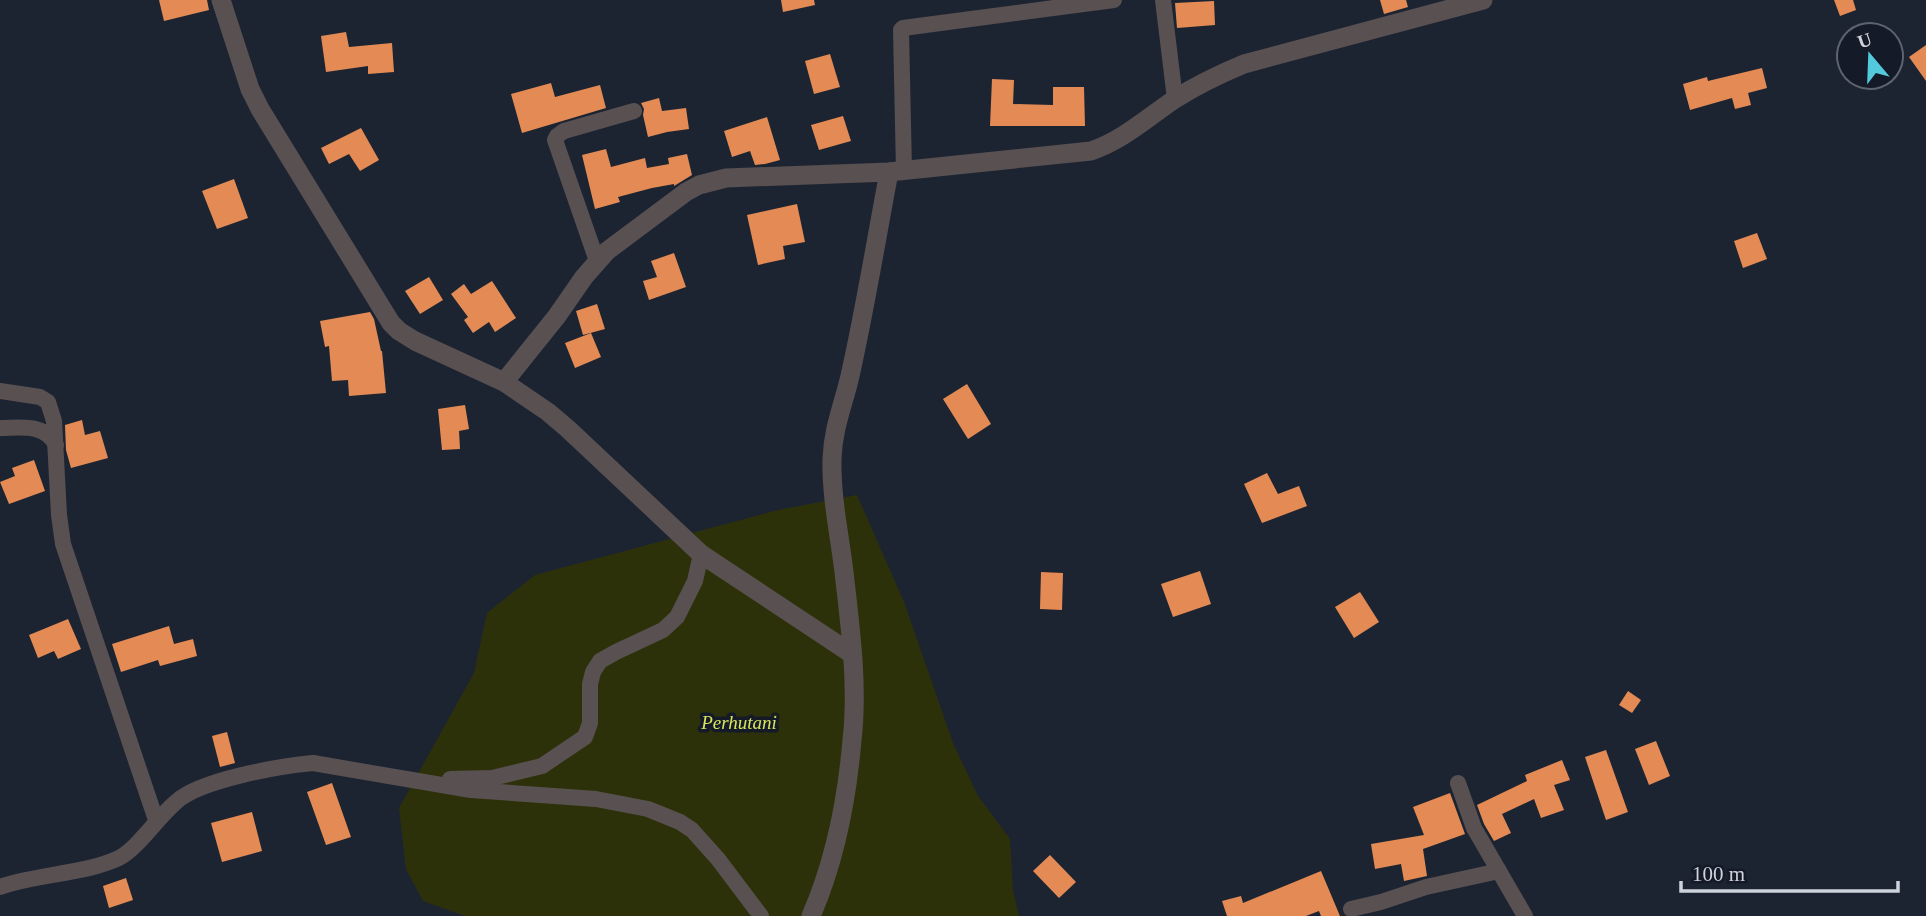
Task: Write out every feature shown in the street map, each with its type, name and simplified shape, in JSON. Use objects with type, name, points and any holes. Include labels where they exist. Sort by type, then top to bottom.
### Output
[{"type":"street","points":[[221,0],[250,89],[260,109],[391,323],[415,341],[504,382],[548,412],[701,554],[852,654]]},
{"type":"street","points":[[811,916],[832,855],[853,739],[852,654],[833,481],[833,442],[896,172],[901,30],[1114,0]]},
{"type":"street","points":[[1163,0],[1175,99]]},
{"type":"street","points":[[504,382],[607,251],[686,192],[712,180],[896,172],[1091,152],[1123,137],[1175,99],[1219,74],[1244,64],[1483,0]]},
{"type":"street","points":[[597,261],[555,140],[564,131],[634,111]]},
{"type":"street","points":[[0,391],[33,395],[46,400],[51,407],[63,544],[156,820]]},
{"type":"street","points":[[0,428],[37,429],[50,435],[56,445]]},
{"type":"street","points":[[424,782],[492,778],[542,766],[585,737],[590,723],[590,684],[593,671],[600,662],[663,630],[677,617],[695,581],[701,554]]},
{"type":"street","points":[[0,887],[116,859],[129,852],[156,820],[191,790],[289,765],[313,763],[471,790],[596,799],[664,814],[692,830],[761,916]]},
{"type":"street","points":[[1458,783],[1474,828],[1525,916]]},
{"type":"street","points":[[1351,909],[1426,887],[1499,871]]},
{"type":"green space","name":"Perhutani","points":[[857,495],[904,602],[953,743],[978,796],[1010,839],[1013,891],[1019,916],[465,916],[423,901],[406,869],[399,808],[474,673],[487,613],[535,575],[778,510]]},
{"type":"building","points":[[159,0],[207,0],[209,10],[164,21]]},
{"type":"building","points":[[781,0],[814,0],[815,5],[783,12]]},
{"type":"building","points":[[1380,0],[1406,0],[1408,7],[1384,14]]},
{"type":"building","points":[[1834,0],[1853,0],[1856,10],[1840,16]]},
{"type":"building","points":[[1214,1],[1215,25],[1177,28],[1175,3]]},
{"type":"building","points":[[346,32],[349,47],[392,43],[394,72],[368,74],[368,66],[326,72],[321,36]]},
{"type":"building","points":[[1926,45],[1926,81],[1909,57]]},
{"type":"building","points":[[830,54],[840,87],[814,94],[805,61]]},
{"type":"building","points":[[1762,68],[1767,88],[1748,93],[1751,105],[1735,109],[1732,98],[1690,110],[1683,84]]},
{"type":"building","points":[[992,79],[1014,80],[1013,104],[1053,105],[1053,87],[1084,87],[1085,126],[990,126]]},
{"type":"building","points":[[551,83],[555,97],[600,85],[606,108],[522,133],[511,94]]},
{"type":"building","points":[[659,98],[662,111],[686,108],[689,129],[648,137],[641,103]]},
{"type":"building","points":[[843,116],[851,141],[819,150],[811,125]]},
{"type":"building","points":[[767,117],[780,160],[755,165],[750,151],[732,157],[724,131]]},
{"type":"building","points":[[361,128],[379,160],[360,171],[349,154],[329,164],[321,148]]},
{"type":"building","points":[[606,149],[611,167],[645,158],[647,168],[669,164],[668,158],[687,154],[692,175],[674,186],[652,188],[618,197],[620,202],[595,209],[582,155]]},
{"type":"building","points":[[234,179],[248,218],[217,229],[202,191]]},
{"type":"building","points":[[797,204],[805,242],[783,246],[785,259],[758,265],[747,215]]},
{"type":"building","points":[[1757,233],[1767,259],[1743,268],[1734,241]]},
{"type":"building","points":[[674,253],[686,287],[649,300],[643,281],[657,277],[651,261]]},
{"type":"building","points":[[429,277],[443,300],[420,314],[405,291]]},
{"type":"building","points":[[492,281],[516,318],[495,332],[489,322],[473,333],[464,320],[468,317],[451,294],[464,284],[471,294]]},
{"type":"building","points":[[597,304],[605,329],[583,335],[576,311]]},
{"type":"building","points":[[370,312],[382,351],[386,393],[349,396],[348,380],[332,381],[329,346],[325,347],[320,321]]},
{"type":"building","points":[[591,333],[601,357],[575,368],[565,343]]},
{"type":"building","points":[[967,384],[991,424],[968,439],[943,399]]},
{"type":"building","points":[[465,405],[469,429],[459,431],[460,449],[442,450],[438,409]]},
{"type":"building","points":[[82,420],[85,435],[100,431],[108,458],[71,468],[66,450],[65,425]]},
{"type":"building","points":[[34,460],[45,491],[9,504],[0,482],[15,476],[12,468]]},
{"type":"building","points":[[1267,473],[1278,494],[1299,486],[1307,506],[1262,523],[1244,484]]},
{"type":"building","points":[[1200,571],[1211,604],[1173,617],[1161,584]]},
{"type":"building","points":[[1041,572],[1063,573],[1062,610],[1040,609]]},
{"type":"building","points":[[1360,592],[1379,622],[1354,638],[1335,607]]},
{"type":"building","points":[[68,619],[81,649],[58,659],[54,651],[38,658],[29,635]]},
{"type":"building","points":[[169,626],[174,644],[193,639],[197,656],[160,666],[158,660],[121,672],[112,644]]},
{"type":"building","points":[[1628,691],[1641,700],[1632,713],[1619,705]]},
{"type":"building","points":[[227,732],[235,763],[220,767],[212,736]]},
{"type":"building","points":[[1656,741],[1670,776],[1649,785],[1635,749]]},
{"type":"building","points":[[1606,750],[1628,812],[1606,820],[1585,757]]},
{"type":"building","points":[[1562,760],[1570,780],[1554,785],[1564,810],[1541,818],[1534,799],[1502,814],[1511,833],[1494,841],[1477,805],[1527,781],[1525,775]]},
{"type":"building","points":[[332,783],[351,837],[326,845],[307,792]]},
{"type":"building","points":[[1450,793],[1465,834],[1423,849],[1427,876],[1404,881],[1401,864],[1375,869],[1371,844],[1424,835],[1413,807]]},
{"type":"building","points":[[252,812],[262,851],[222,862],[211,823]]},
{"type":"building","points":[[1050,855],[1076,882],[1059,898],[1033,871]]},
{"type":"building","points":[[1321,871],[1340,916],[1321,916],[1319,911],[1306,916],[1227,916],[1222,901],[1241,896],[1243,903]]},
{"type":"building","points":[[126,878],[133,900],[109,908],[103,886]]}]
